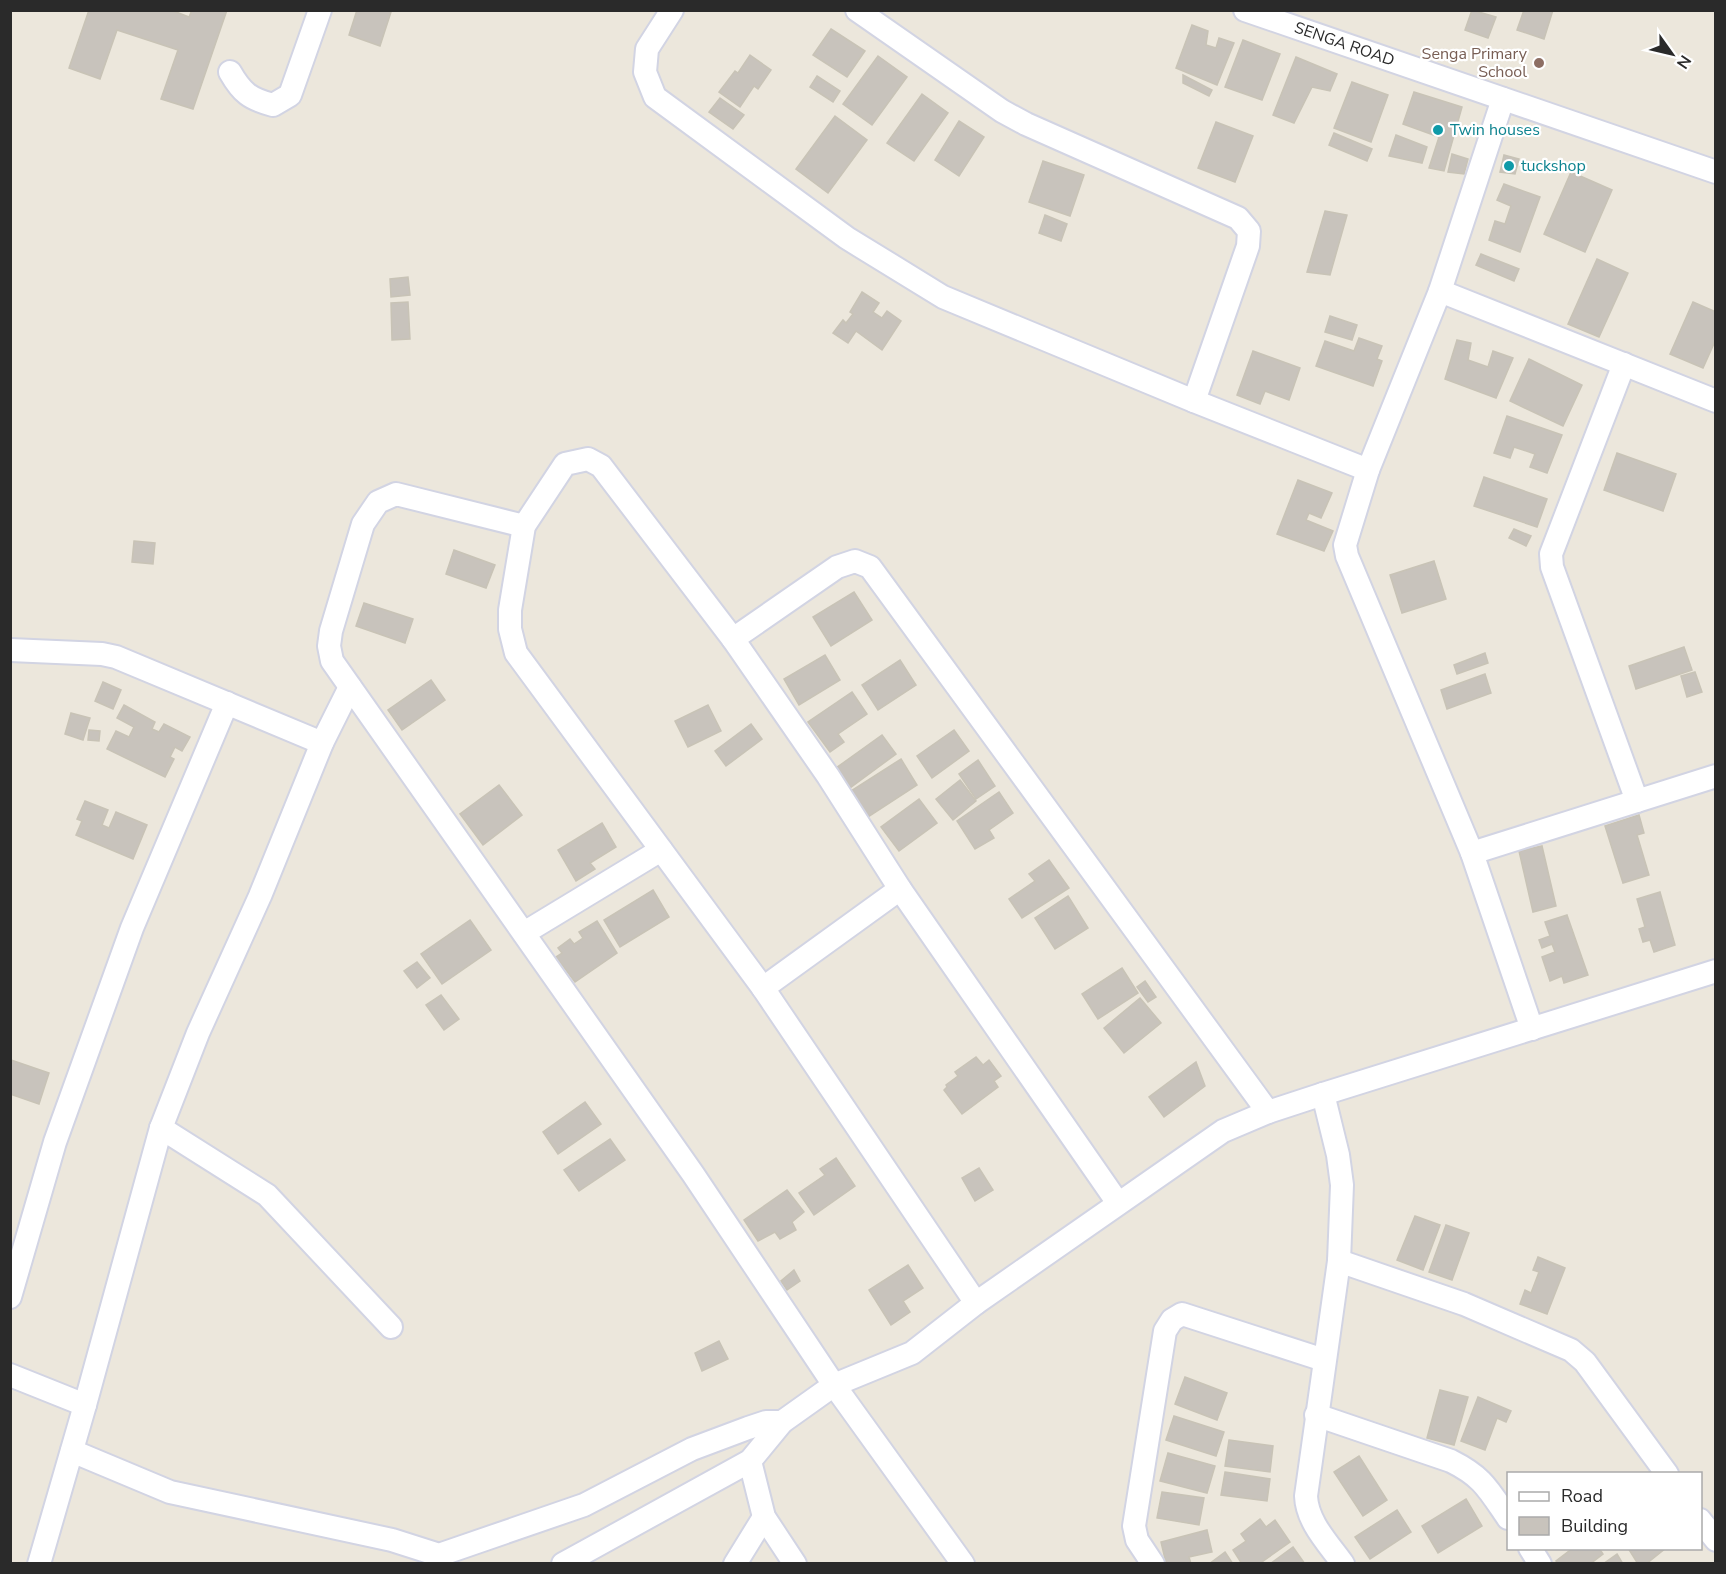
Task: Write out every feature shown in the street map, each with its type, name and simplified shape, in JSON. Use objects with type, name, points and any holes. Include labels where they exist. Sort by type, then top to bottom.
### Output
[{"type":"street","points":[[230,72],[238,87],[254,100],[273,105],[290,95],[320,10]]},
{"type":"street","points":[[672,10],[647,49],[645,72],[655,97],[847,238],[943,297],[1368,470]]},
{"type":"street","points":[[857,10],[1002,111],[1026,124],[1238,218],[1249,231],[1248,246],[1194,401]]},
{"type":"street","name":"SENGA ROAD","points":[[1245,10],[1716,172]]},
{"type":"street","points":[[1503,99],[1440,291],[1368,470],[1345,545],[1347,556],[1472,853],[1532,1029]]},
{"type":"street","points":[[1440,291],[1716,401]]},
{"type":"street","points":[[1624,364],[1551,554],[1552,567],[1637,801]]},
{"type":"street","points":[[976,1303],[763,988],[516,653],[510,629],[510,610],[524,526],[565,464],[588,459],[601,466],[734,639],[828,776],[900,889],[1118,1203]]},
{"type":"street","points":[[524,526],[396,494],[378,502],[363,524],[331,631],[329,646],[332,661],[693,1174],[834,1385],[963,1563]]},
{"type":"street","points":[[734,639],[837,567],[855,561],[870,567],[1268,1113]]},
{"type":"street","points":[[10,650],[102,654],[116,657],[322,743]]},
{"type":"street","points":[[39,1563],[161,1128],[198,1034],[260,896],[322,743],[350,687]]},
{"type":"street","points":[[10,1297],[55,1142],[132,928],[227,703]]},
{"type":"street","points":[[1472,853],[1716,776]]},
{"type":"street","points":[[524,933],[661,850]]},
{"type":"street","points":[[763,988],[900,889]]},
{"type":"street","points":[[563,1563],[750,1461],[783,1422],[834,1385],[912,1353],[976,1303],[1223,1131],[1323,1095],[1716,971]]},
{"type":"street","points":[[1323,1095],[1338,1155],[1342,1185],[1340,1261],[1316,1415],[1306,1509],[1343,1563]]},
{"type":"street","points":[[161,1128],[267,1195],[391,1327]]},
{"type":"street","points":[[1340,1261],[1464,1304],[1571,1350],[1586,1362],[1666,1472]]},
{"type":"street","points":[[1153,1563],[1137,1540],[1134,1526],[1165,1331],[1172,1320],[1182,1314],[1324,1360]]},
{"type":"street","points":[[10,1375],[85,1405]]},
{"type":"street","points":[[1316,1415],[1451,1461],[1469,1470],[1484,1482],[1507,1515]]},
{"type":"street","points":[[72,1451],[170,1492],[392,1540],[442,1559],[584,1504],[692,1449],[766,1422],[783,1422]]},
{"type":"street","points":[[750,1461],[764,1517],[795,1563]]},
{"type":"street","points":[[735,1563],[764,1517]]},
{"type":"street","points":[[1702,1521],[1716,1540]]},
{"type":"street","points":[[1531,1550],[1540,1563]]},
{"type":"building","points":[[89,10],[171,10],[189,17],[192,10],[227,10],[193,109],[161,99],[178,50],[117,30],[100,79],[69,68]]},
{"type":"building","points":[[357,10],[391,12],[380,46],[349,35]]},
{"type":"building","points":[[1472,10],[1496,17],[1488,38],[1465,30]]},
{"type":"building","points":[[1524,10],[1553,10],[1544,39],[1517,30]]},
{"type":"building","points":[[1192,25],[1208,31],[1206,45],[1216,48],[1219,38],[1234,43],[1217,85],[1176,68]]},
{"type":"building","points":[[831,29],[865,51],[847,77],[813,55]]},
{"type":"building","points":[[1243,40],[1280,54],[1262,100],[1225,87]]},
{"type":"building","points":[[750,55],[771,70],[758,89],[754,86],[740,107],[719,92],[735,71],[738,73]]},
{"type":"building","points":[[878,56],[907,77],[872,125],[843,104]]},
{"type":"building","points":[[1296,57],[1337,74],[1330,91],[1312,87],[1294,123],[1273,115]]},
{"type":"building","points":[[1183,75],[1212,90],[1209,96],[1183,83]]},
{"type":"building","points":[[817,76],[840,91],[833,102],[810,87]]},
{"type":"building","points":[[1352,82],[1388,95],[1371,142],[1334,128]]},
{"type":"building","name":"Twin houses","points":[[1414,92],[1462,107],[1444,171],[1429,168],[1439,137],[1403,124]]},
{"type":"building","points":[[922,94],[948,113],[914,161],[887,143]]},
{"type":"building","points":[[720,98],[744,115],[733,129],[709,112]]},
{"type":"building","points":[[835,116],[867,140],[828,193],[796,169]]},
{"type":"building","points":[[959,121],[984,137],[959,176],[935,160]]},
{"type":"building","points":[[1216,122],[1253,136],[1235,182],[1198,168]]},
{"type":"building","points":[[1334,133],[1372,149],[1367,161],[1329,145]]},
{"type":"building","points":[[1396,135],[1427,147],[1422,163],[1389,156]]},
{"type":"building","points":[[1452,154],[1468,159],[1464,174],[1448,172]]},
{"type":"building","name":"tuckshop","points":[[1504,155],[1519,159],[1515,174],[1500,172]]},
{"type":"building","points":[[1043,161],[1084,175],[1070,216],[1029,202]]},
{"type":"building","points":[[1571,172],[1612,190],[1585,252],[1544,234]]},
{"type":"building","points":[[1504,184],[1540,197],[1520,252],[1489,240],[1495,221],[1505,224],[1511,206],[1497,200]]},
{"type":"building","points":[[1325,211],[1347,215],[1330,275],[1307,272]]},
{"type":"building","points":[[1045,215],[1067,224],[1061,241],[1039,233]]},
{"type":"building","points":[[1481,254],[1519,269],[1514,281],[1476,265]]},
{"type":"building","points":[[1597,259],[1628,273],[1599,337],[1568,324]]},
{"type":"building","points":[[408,277],[410,295],[391,297],[390,279]]},
{"type":"building","points":[[862,292],[879,303],[873,312],[882,318],[887,311],[901,321],[882,350],[856,331],[848,343],[833,333],[843,320],[846,323],[853,314],[850,312]]},
{"type":"building","points":[[408,302],[410,339],[392,340],[391,303]]},
{"type":"building","points":[[1693,302],[1716,312],[1716,339],[1703,368],[1670,354]]},
{"type":"building","points":[[1330,316],[1357,325],[1352,340],[1325,332]]},
{"type":"building","points":[[1359,338],[1382,346],[1377,359],[1382,361],[1373,386],[1316,366],[1325,341],[1354,351]]},
{"type":"building","points":[[1457,340],[1471,343],[1468,360],[1488,367],[1493,351],[1513,358],[1496,398],[1445,379]]},
{"type":"building","points":[[1253,351],[1300,368],[1289,400],[1265,391],[1260,404],[1237,395]]},
{"type":"building","points":[[1529,359],[1582,385],[1563,426],[1510,401]]},
{"type":"building","points":[[1507,416],[1562,435],[1547,473],[1530,467],[1535,454],[1514,447],[1510,458],[1494,453]]},
{"type":"building","points":[[1617,453],[1676,474],[1663,511],[1604,490]]},
{"type":"building","points":[[1484,477],[1547,499],[1537,527],[1474,506]]},
{"type":"building","points":[[1298,480],[1332,493],[1321,518],[1309,513],[1306,520],[1333,531],[1324,551],[1277,534]]},
{"type":"building","points":[[1514,529],[1531,536],[1526,546],[1509,538]]},
{"type":"building","points":[[134,541],[155,543],[153,564],[132,562]]},
{"type":"building","points":[[454,550],[495,565],[486,588],[446,574]]},
{"type":"building","points":[[1434,561],[1446,599],[1402,613],[1390,575]]},
{"type":"building","points":[[854,592],[872,620],[831,646],[813,617]]},
{"type":"building","points":[[364,603],[413,619],[405,643],[356,626]]},
{"type":"building","points":[[1684,647],[1692,670],[1636,689],[1629,666]]},
{"type":"building","points":[[1485,653],[1488,663],[1457,674],[1454,665]]},
{"type":"building","points":[[825,655],[840,680],[799,705],[784,679]]},
{"type":"building","points":[[900,660],[916,685],[878,710],[862,685]]},
{"type":"building","points":[[1695,672],[1702,692],[1687,697],[1681,676]]},
{"type":"building","points":[[1485,674],[1491,693],[1447,709],[1441,690]]},
{"type":"building","points":[[431,680],[445,700],[402,730],[388,710]]},
{"type":"building","points":[[103,682],[121,690],[113,709],[95,701]]},
{"type":"building","points":[[852,692],[867,714],[838,734],[844,742],[830,752],[808,722]]},
{"type":"building","points":[[124,705],[155,722],[152,729],[159,732],[164,724],[190,737],[182,751],[175,747],[170,757],[174,759],[165,777],[107,749],[116,731],[129,737],[134,727],[117,718]]},
{"type":"building","points":[[708,705],[721,731],[688,747],[675,721]]},
{"type":"building","points":[[71,713],[90,718],[83,740],[65,734]]},
{"type":"building","points":[[751,724],[762,739],[726,766],[715,751]]},
{"type":"building","points":[[89,730],[100,731],[99,741],[88,740]]},
{"type":"building","points":[[954,730],[969,751],[932,778],[917,756]]},
{"type":"building","points":[[882,735],[896,754],[850,788],[836,768]]},
{"type":"building","points":[[901,759],[917,785],[868,817],[851,791]]},
{"type":"building","points":[[978,760],[995,786],[976,799],[959,774]]},
{"type":"building","points":[[960,780],[976,801],[953,820],[936,799]]},
{"type":"building","points":[[499,785],[522,815],[483,845],[460,814]]},
{"type":"building","points":[[999,792],[1013,813],[989,830],[994,838],[975,849],[957,821]]},
{"type":"building","points":[[919,799],[937,823],[899,851],[881,827]]},
{"type":"building","points":[[85,801],[108,810],[102,825],[109,828],[116,812],[147,825],[133,859],[76,835],[82,821],[77,819]]},
{"type":"building","points":[[1639,815],[1644,833],[1637,835],[1649,875],[1623,883],[1605,826]]},
{"type":"building","points":[[602,823],[616,847],[590,863],[595,869],[576,881],[558,850]]},
{"type":"building","points":[[1542,846],[1556,906],[1533,912],[1519,851]]},
{"type":"building","points":[[1049,860],[1069,888],[1022,918],[1009,899],[1035,881],[1029,874]]},
{"type":"building","points":[[653,890],[669,917],[620,947],[604,920]]},
{"type":"building","points":[[1660,892],[1675,945],[1654,952],[1650,940],[1643,942],[1639,929],[1645,927],[1637,899]]},
{"type":"building","points":[[1068,896],[1088,928],[1055,949],[1035,918]]},
{"type":"building","points":[[1567,915],[1588,975],[1564,983],[1562,976],[1550,981],[1542,957],[1555,952],[1552,944],[1542,948],[1539,940],[1550,936],[1545,922]]},
{"type":"building","points":[[470,920],[491,950],[442,984],[421,954]]},
{"type":"building","points":[[597,921],[617,953],[575,982],[556,957],[562,953],[558,948],[570,939],[574,944],[583,938],[579,932]]},
{"type":"building","points":[[417,962],[430,978],[417,988],[404,971]]},
{"type":"building","points":[[1122,968],[1138,993],[1098,1019],[1082,994]]},
{"type":"building","points":[[1145,981],[1156,997],[1148,1002],[1137,987]]},
{"type":"building","points":[[441,995],[459,1019],[444,1030],[426,1005]]},
{"type":"building","points":[[1140,998],[1161,1023],[1124,1053],[1104,1028]]},
{"type":"building","points":[[976,1057],[983,1065],[989,1060],[1001,1076],[994,1081],[998,1087],[962,1114],[944,1090],[946,1085],[958,1076],[955,1072]]},
{"type":"building","points":[[11,1060],[49,1073],[39,1104],[10,1094]]},
{"type":"building","points":[[1196,1062],[1205,1086],[1164,1117],[1149,1097]]},
{"type":"building","points":[[585,1102],[601,1124],[558,1154],[543,1132]]},
{"type":"building","points":[[610,1139],[625,1160],[579,1191],[564,1170]]},
{"type":"building","points":[[836,1158],[855,1186],[814,1215],[799,1193],[825,1175],[820,1169]]},
{"type":"building","points":[[979,1168],[993,1190],[975,1201],[962,1178]]},
{"type":"building","points":[[787,1190],[804,1212],[792,1222],[796,1230],[780,1239],[775,1232],[758,1241],[744,1220]]},
{"type":"building","points":[[1415,1216],[1440,1225],[1423,1270],[1397,1260]]},
{"type":"building","points":[[1446,1225],[1469,1233],[1452,1280],[1429,1272]]},
{"type":"building","points":[[1538,1257],[1565,1268],[1547,1314],[1520,1304],[1525,1290],[1531,1293],[1539,1272],[1533,1270]]},
{"type":"building","points":[[908,1265],[923,1288],[903,1301],[910,1312],[891,1325],[869,1290]]},
{"type":"building","points":[[794,1270],[800,1281],[787,1290],[781,1281]]},
{"type":"building","points":[[719,1341],[728,1359],[702,1371],[695,1353]]},
{"type":"building","points":[[1185,1377],[1227,1393],[1217,1420],[1175,1404]]},
{"type":"building","points":[[1440,1390],[1468,1397],[1454,1445],[1427,1438]]},
{"type":"building","points":[[1478,1397],[1511,1411],[1506,1422],[1497,1418],[1485,1450],[1461,1441]]},
{"type":"building","points":[[1174,1416],[1224,1432],[1216,1456],[1166,1440]]},
{"type":"building","points":[[1229,1440],[1273,1446],[1270,1472],[1225,1466]]},
{"type":"building","points":[[1168,1453],[1215,1466],[1207,1493],[1160,1481]]},
{"type":"building","points":[[1359,1456],[1387,1500],[1363,1516],[1334,1472]]},
{"type":"building","points":[[1225,1472],[1270,1479],[1267,1501],[1221,1495]]},
{"type":"building","points":[[1162,1492],[1204,1498],[1199,1525],[1157,1518]]},
{"type":"building","points":[[1466,1499],[1482,1526],[1438,1553],[1422,1526]]},
{"type":"building","points":[[1397,1510],[1411,1532],[1370,1559],[1355,1537]]},
{"type":"building","points":[[1260,1519],[1266,1527],[1275,1520],[1290,1542],[1259,1564],[1242,1564],[1233,1550],[1246,1541],[1241,1534]]},
{"type":"building","points":[[1207,1530],[1212,1552],[1189,1557],[1191,1564],[1166,1563],[1161,1542]]},
{"type":"building","points":[[1293,1547],[1305,1564],[1270,1564]]},
{"type":"building","points":[[1570,1550],[1600,1550],[1603,1554],[1590,1564],[1558,1564],[1556,1561]]},
{"type":"building","points":[[1629,1550],[1664,1550],[1646,1564],[1638,1564]]},
{"type":"building","points":[[1225,1552],[1233,1564],[1209,1564]]},
{"type":"building","points":[[1617,1554],[1623,1564],[1603,1564]]},
{"type":"place","name":"Senga Primary School","points":[[1539,63]]},
{"type":"place","name":"Twin houses","points":[[1438,130]]},
{"type":"place","name":"tuckshop","points":[[1509,166]]}]
